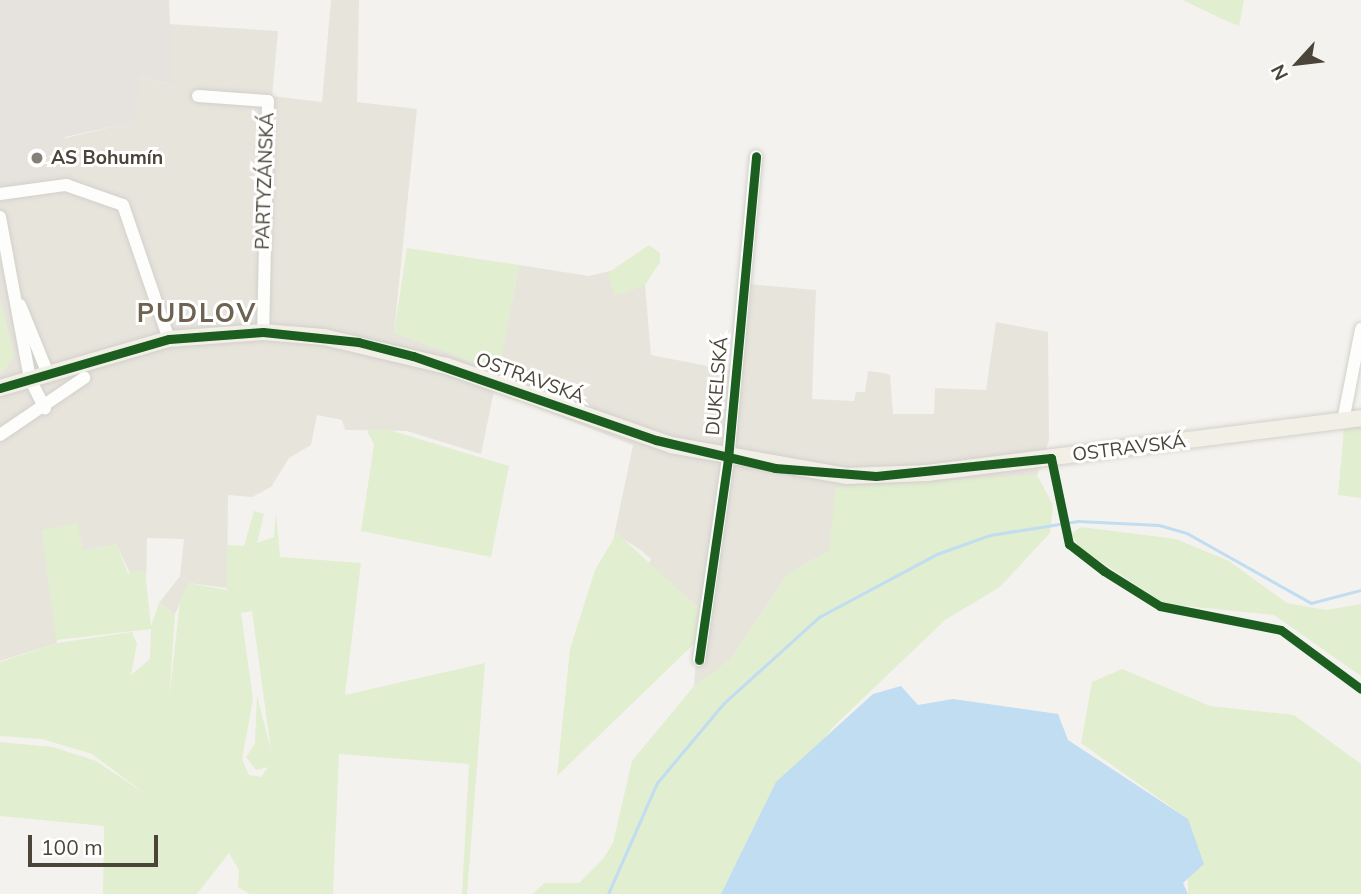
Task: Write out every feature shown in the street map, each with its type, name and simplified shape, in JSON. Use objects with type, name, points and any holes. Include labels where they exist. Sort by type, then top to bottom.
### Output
[{"type":"main road","name":"OSTRAVSKÁ","points":[[0,388],[169,339],[263,332],[358,342],[414,356],[728,459],[838,476],[905,475],[1361,418]]},
{"type":"street","name":"PARTYZÁNSKÁ","points":[[198,96],[268,101],[263,332]]},
{"type":"street","name":"DUKELSKÁ","points":[[699,660],[728,459],[756,156]]},
{"type":"street","points":[[0,194],[66,185],[123,205],[169,339]]},
{"type":"street","points":[[0,218],[20,305],[30,379],[44,408]]},
{"type":"street","points":[[20,305],[48,373]]},
{"type":"street","points":[[1343,421],[1361,329]]},
{"type":"street","points":[[0,435],[44,408],[84,378]]},
{"type":"shaded area","points":[[0,0],[169,0],[173,85],[141,76],[134,122],[65,137],[63,175],[0,188]]},
{"type":"shaded area","points":[[331,0],[359,0],[357,102],[417,109],[394,332],[498,372],[519,265],[589,276],[610,271],[614,295],[645,285],[651,355],[733,371],[748,284],[816,290],[812,399],[854,401],[856,392],[865,392],[868,371],[890,375],[893,414],[934,414],[935,388],[986,390],[996,322],[1048,332],[1049,440],[1037,475],[908,484],[829,551],[789,573],[729,661],[694,686],[700,609],[648,565],[651,559],[642,551],[616,534],[613,541],[633,445],[494,391],[481,454],[407,431],[345,430],[342,420],[317,415],[311,445],[289,458],[271,487],[252,497],[228,495],[227,588],[189,583],[175,614],[159,603],[180,576],[184,539],[147,538],[146,587],[145,571],[130,573],[116,544],[84,551],[43,530],[57,643],[0,661],[0,375],[14,356],[0,301],[0,188],[65,138],[133,122],[141,76],[172,85],[168,24],[278,31],[272,96],[322,102]]},
{"type":"green space","points":[[1183,0],[1244,0],[1239,26],[1222,19]]},
{"type":"green space","points":[[649,245],[660,253],[660,262],[645,285],[614,295],[608,273]]},
{"type":"green space","points":[[407,248],[519,265],[498,372],[394,332]]},
{"type":"green space","points":[[0,301],[14,356],[0,375]]},
{"type":"green space","points":[[1361,426],[1361,498],[1338,495],[1344,428]]},
{"type":"green space","points":[[386,429],[509,466],[491,557],[361,531],[374,444],[367,431]]},
{"type":"green space","points":[[1037,475],[1053,505],[1050,533],[1000,587],[945,620],[834,726],[753,830],[721,894],[533,894],[544,883],[579,883],[603,859],[613,843],[632,761],[694,686],[729,661],[789,573],[829,551],[836,487]]},
{"type":"green space","points":[[254,511],[264,514],[257,543],[274,537],[276,512],[280,557],[361,563],[345,695],[485,663],[467,894],[462,894],[469,764],[339,754],[333,894],[250,894],[238,887],[239,870],[229,853],[197,894],[103,894],[104,826],[0,816],[0,742],[53,747],[96,761],[147,795],[92,754],[42,739],[0,736],[0,662],[57,643],[132,632],[137,644],[131,675],[150,659],[151,629],[56,640],[42,530],[77,523],[84,551],[116,544],[128,573],[145,570],[151,626],[159,603],[175,614],[169,701],[180,600],[189,583],[227,590],[227,545],[244,546]],"holes":[[[252,611],[271,750],[257,696],[255,744],[246,757],[256,770],[268,767],[261,777],[249,775],[242,759],[253,699],[241,613]]]},
{"type":"green space","points":[[1081,527],[1176,539],[1229,561],[1287,603],[1326,610],[1361,604],[1361,676],[1274,615],[1165,604],[1080,548],[1071,534]]},
{"type":"green space","points":[[617,533],[700,610],[696,642],[557,776],[570,649],[595,570]]},
{"type":"green space","points":[[1122,669],[1210,706],[1294,715],[1361,764],[1361,894],[1188,894],[1188,819],[1081,743],[1092,682]]},
{"type":"water","points":[[901,686],[918,705],[953,699],[1058,714],[1068,740],[1188,819],[1204,864],[1183,883],[1188,894],[721,894],[776,782],[873,694]]},
{"type":"waterway","points":[[608,894],[657,783],[723,704],[819,617],[937,554],[990,535],[1078,521],[1159,525],[1187,533],[1311,603],[1361,590]]},
{"type":"cycle path","points":[[699,660],[728,459],[756,156]]},
{"type":"cycle path","points":[[0,388],[169,339],[263,332],[358,342],[413,356],[656,440],[775,468],[876,476],[1051,458],[1069,544],[1104,571],[1160,606],[1281,630],[1361,689]]},
{"type":"place","name":"AS Bohumín","points":[[37,158]]},
{"type":"district","name":"PUDLOV","points":[[197,313]]}]
